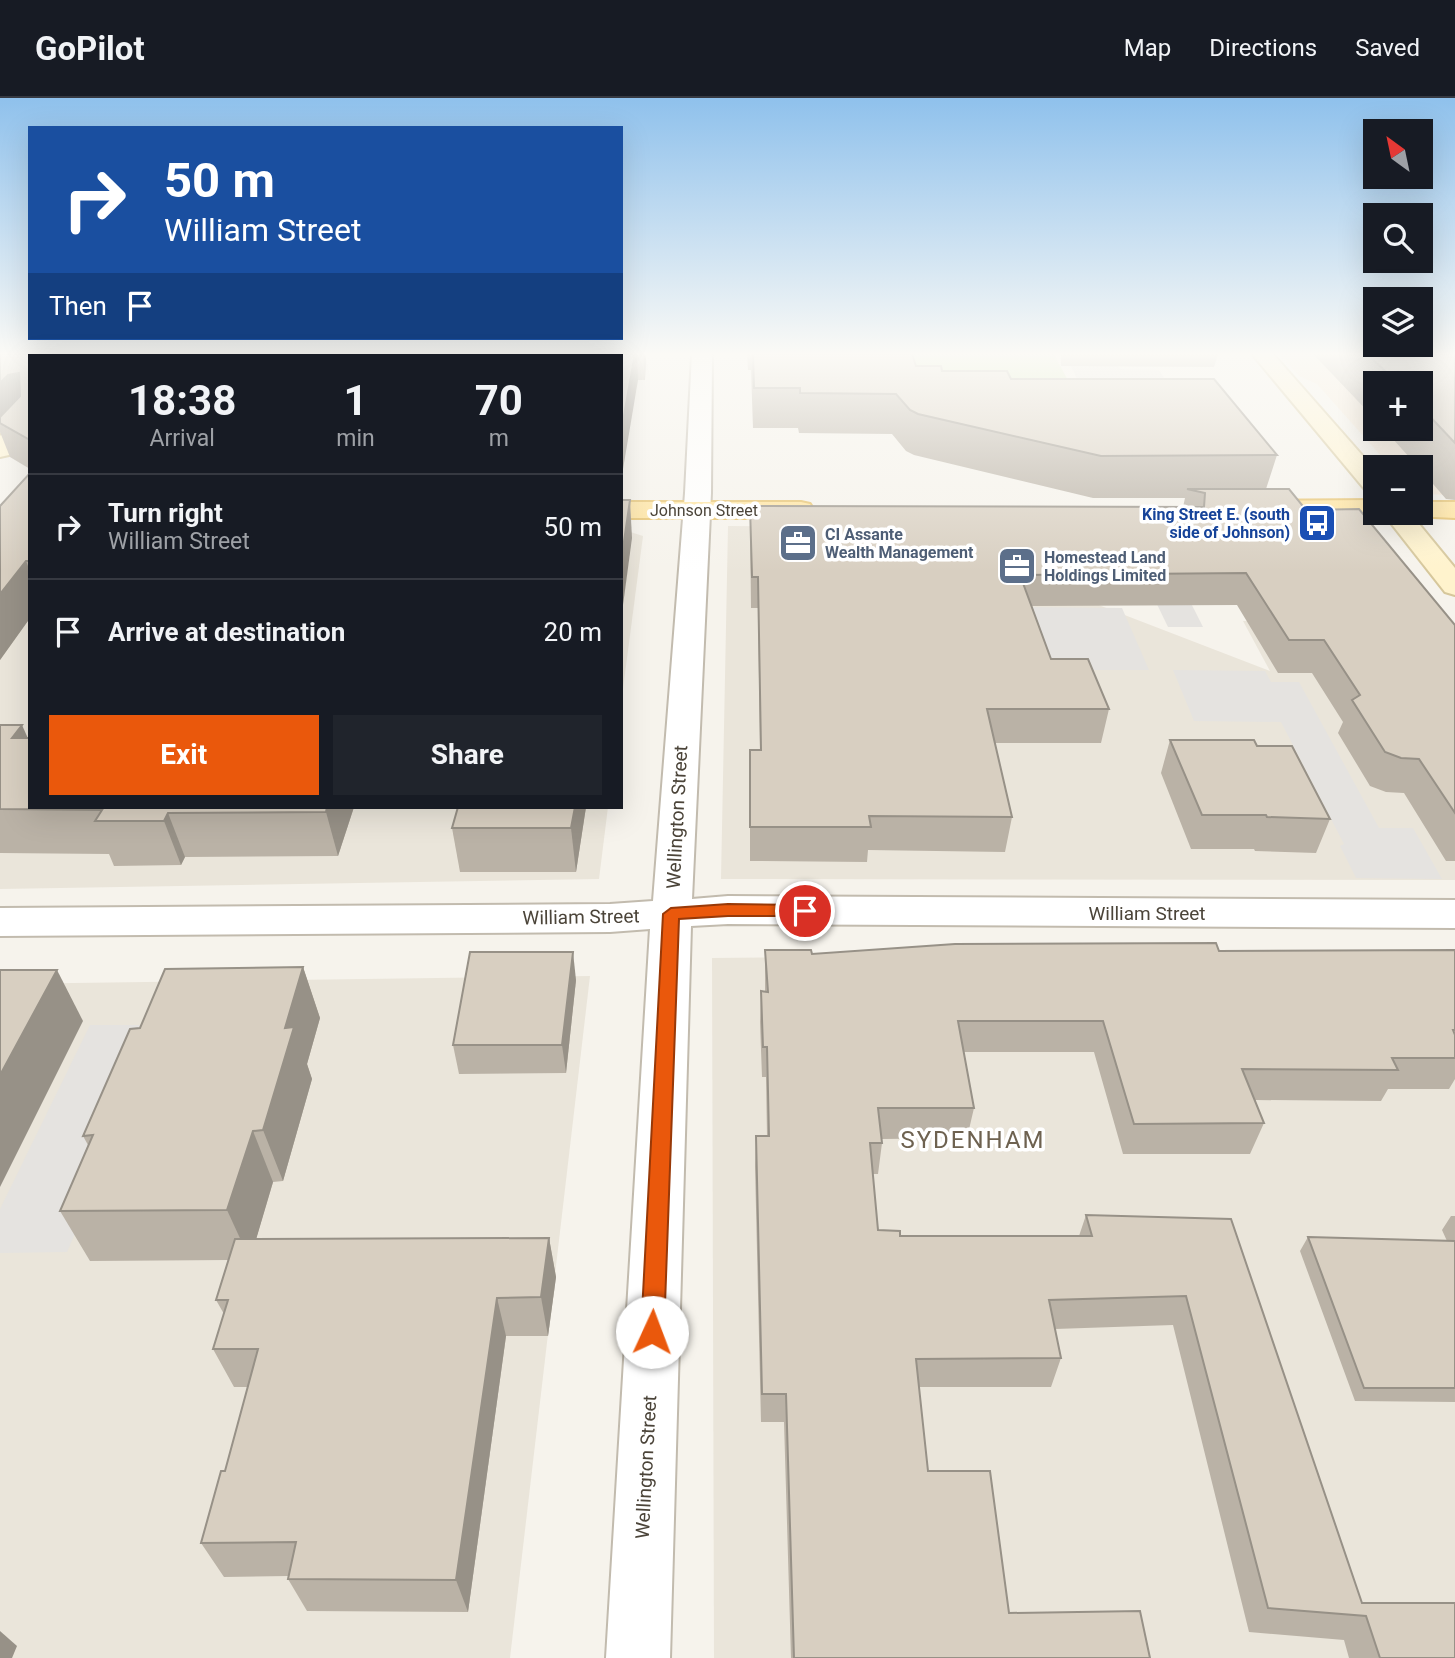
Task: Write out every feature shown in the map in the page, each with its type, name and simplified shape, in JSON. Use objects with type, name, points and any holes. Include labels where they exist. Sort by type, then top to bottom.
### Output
[{"type":"main road","points":[[0,450],[21,427]]},
{"type":"main road","points":[[1324,427],[1363,472]]},
{"type":"main road","points":[[1222,509],[1363,508]]},
{"type":"main road","name":"Johnson Street","points":[[623,510],[820,510]]},
{"type":"main road","points":[[1433,510],[1455,510]]},
{"type":"main road","points":[[1406,525],[1455,586]]},
{"type":"street","name":"Wellington Street","points":[[638,1658],[671,914],[699,427]]},
{"type":"street","name":"William Street","points":[[0,922],[610,918],[728,910],[1455,914]]},
{"type":"shaded area","points":[[1355,427],[1363,427],[1363,436]]},
{"type":"shaded area","points":[[1433,427],[1455,427],[1455,495],[1433,494],[1433,455],[1380,455],[1368,441],[1433,441]]},
{"type":"shaded area","points":[[728,526],[896,527],[1270,671],[1243,621],[1434,622],[1455,649],[1455,880],[721,879]]},
{"type":"shaded area","points":[[623,530],[643,536],[623,689]]},
{"type":"shaded area","points":[[1123,534],[1156,534],[1203,627],[1168,627]]},
{"type":"shaded area","points":[[28,604],[28,809],[608,809],[599,879],[0,889],[0,605]]},
{"type":"shaded area","points":[[1007,607],[1122,608],[1149,670],[1040,670]]},
{"type":"shaded area","points":[[1173,670],[1265,671],[1271,682],[1299,682],[1379,828],[1413,828],[1442,879],[1356,878],[1340,846],[1344,844],[1281,722],[1194,721]]},
{"type":"shaded area","points":[[1455,952],[1455,1658],[714,1658],[712,958]]},
{"type":"shaded area","points":[[590,976],[510,1658],[0,1658],[0,984]]},
{"type":"shaded area","points":[[90,1025],[166,1025],[67,1252],[0,1253],[0,1209]]},
{"type":"building","points":[[7,427],[28,427],[28,439]]},
{"type":"building","points":[[974,427],[1254,427],[1277,455],[1101,456]]},
{"type":"building","points":[[1440,427],[1455,427],[1455,443]]},
{"type":"building","points":[[28,475],[28,561],[0,594],[0,506]]},
{"type":"building","points":[[1187,489],[1289,489],[1306,510],[1359,509],[1363,514],[1363,525],[1372,525],[1455,625],[1455,813],[1419,759],[1401,758],[1385,752],[1352,700],[1360,695],[1324,640],[1289,640],[1246,573],[1020,575],[1051,659],[1088,659],[1109,709],[987,709],[1012,817],[869,816],[871,827],[750,827],[750,750],[761,750],[758,577],[752,577],[750,506],[1204,507],[1205,493]]},
{"type":"building","points":[[623,500],[630,500],[623,548]]},
{"type":"building","points":[[0,725],[22,725],[12,738],[28,738],[28,809],[327,809],[326,812],[168,813],[164,821],[95,821],[102,810],[0,809]]},
{"type":"building","points":[[1170,740],[1254,740],[1257,746],[1292,746],[1330,819],[1202,815]]},
{"type":"building","points":[[457,809],[575,809],[571,828],[452,828]]},
{"type":"building","points":[[1216,943],[1219,951],[1455,950],[1455,1058],[1392,1058],[1398,1070],[1242,1069],[1264,1123],[1134,1124],[1103,1021],[958,1021],[974,1108],[878,1108],[882,1143],[870,1143],[878,1230],[900,1231],[900,1236],[1092,1236],[1086,1215],[1231,1219],[1362,1603],[1455,1603],[1455,1658],[1380,1658],[1366,1616],[1268,1608],[1186,1296],[1049,1300],[1061,1358],[916,1359],[928,1471],[990,1471],[1009,1613],[1140,1611],[1150,1658],[794,1658],[786,1394],[762,1394],[756,1136],[769,1136],[767,1047],[763,1047],[761,991],[768,992],[765,950],[811,950],[812,954],[955,944]]},
{"type":"building","points":[[470,952],[573,952],[562,1045],[453,1045]]},
{"type":"building","points":[[303,967],[285,1028],[294,1027],[263,1130],[253,1131],[227,1210],[60,1211],[93,1135],[83,1136],[130,1029],[140,1028],[165,969]]},
{"type":"building","points":[[0,970],[57,970],[0,1075]]},
{"type":"building","points":[[1308,1237],[1455,1241],[1455,1388],[1364,1388]]},
{"type":"building","points":[[549,1238],[541,1297],[497,1298],[456,1580],[288,1579],[296,1542],[201,1543],[221,1471],[225,1471],[258,1349],[213,1349],[228,1300],[216,1300],[235,1239]]},
{"type":"place","name":"King Street E. (south side of Johnson)","points":[[1317,523]]},
{"type":"place","name":"CI Assante Wealth Management","points":[[798,543]]},
{"type":"place","name":"Homestead Land Holdings Limited","points":[[1017,566]]},
{"type":"district","name":"SYDENHAM","points":[[973,1140]]},
{"type":"route","points":[[652,1332],[671,914],[728,910],[805,911]]}]
